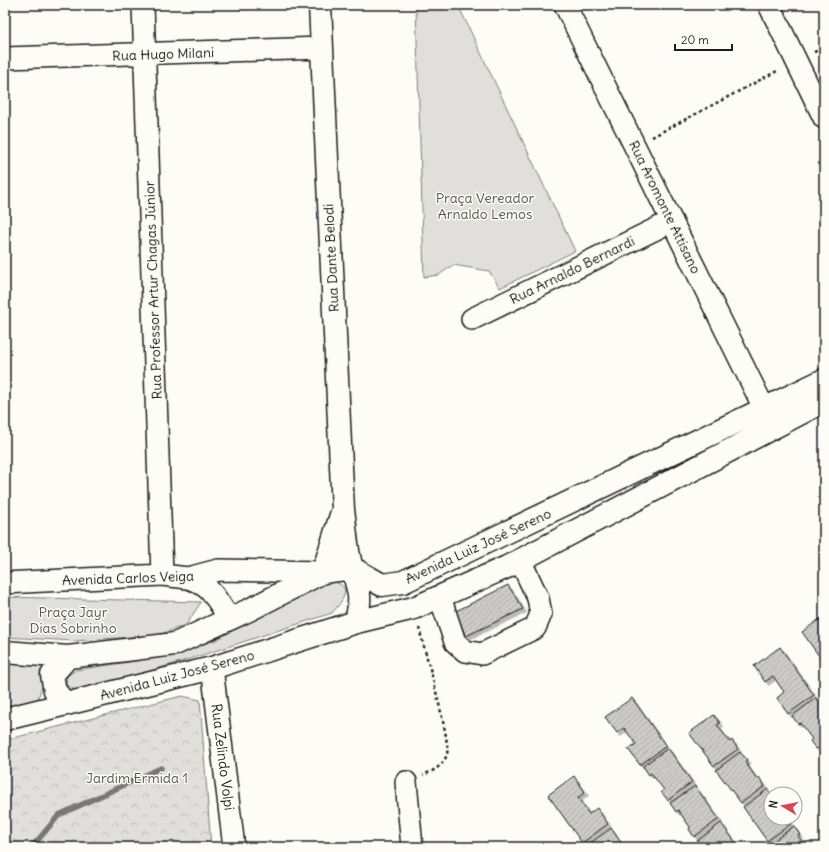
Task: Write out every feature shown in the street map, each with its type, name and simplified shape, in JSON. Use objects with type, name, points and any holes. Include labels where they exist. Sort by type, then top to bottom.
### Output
[{"type":"main road","name":"Rua Dante Belodi","points":[[320,5],[343,510]]},
{"type":"main road","name":"Avenida Luiz José Sereno","points":[[352,568],[382,585],[403,582],[494,540],[824,380]]},
{"type":"main road","name":"Avenida Luiz José Sereno","points":[[5,719],[212,668],[356,622],[414,608],[514,564],[824,402]]},
{"type":"main road","points":[[343,510],[352,568],[357,581],[360,599],[356,622]]},
{"type":"main road","points":[[323,572],[343,510]]},
{"type":"main road","points":[[494,540],[514,564]]},
{"type":"main road","points":[[5,652],[68,657],[175,644],[323,572],[352,568]]},
{"type":"main road","points":[[66,704],[55,691],[52,675],[68,657]]},
{"type":"street","name":"Rua Professor Artur Chagas Júnior","points":[[143,5],[162,575]]},
{"type":"street","name":"Rua Aromonte Attisano","points":[[566,5],[764,408]]},
{"type":"street","points":[[769,5],[824,118]]},
{"type":"street","name":"Rua Hugo Milani","points":[[5,58],[322,48]]},
{"type":"street","name":"Rua Arnaldo Bernardi","points":[[472,319],[672,221]]},
{"type":"street","points":[[440,597],[455,642],[465,651],[482,654],[535,628],[541,614],[538,598],[514,564]]},
{"type":"street","name":"Avenida Carlos Veiga","points":[[5,583],[162,575],[188,578],[218,570],[323,572]]},
{"type":"street","points":[[188,578],[202,582],[209,589],[230,618]]},
{"type":"street","name":"Rua Zelindo Volpi","points":[[212,668],[234,847]]},
{"type":"street","points":[[5,713],[30,713]]},
{"type":"street","points":[[406,782],[412,847]]},
{"type":"path","points":[[635,146],[796,60],[824,48]]},
{"type":"path","points":[[406,782],[433,772],[443,763],[448,752],[442,717],[414,608]]},
{"type":"green space","name":"Praça Vereador Arnaldo Lemos","points":[[416,5],[458,5],[575,251],[500,288],[489,271],[453,265],[439,275],[424,277]]},
{"type":"green space","name":"Praça Jayr Dias Sobrinho","points":[[321,580],[338,583],[344,590],[342,600],[332,613],[190,659],[88,689],[75,690],[66,685],[67,676],[76,670],[136,661],[214,641]]},
{"type":"green space","name":"Praça Jayr Dias Sobrinho","points":[[5,597],[201,602],[186,625],[158,635],[74,641],[5,637]]},
{"type":"green space","name":"Praça Jayr Dias Sobrinho","points":[[5,660],[49,666],[37,701],[5,710]]},
{"type":"green space","name":"Jardim Ermida 1","points":[[182,696],[200,700],[211,847],[5,847],[5,740]]},
{"type":"building","points":[[508,585],[523,609],[466,636],[454,612]]},
{"type":"building","points":[[824,616],[824,663],[802,632]]},
{"type":"building","points":[[780,647],[814,695],[788,714],[777,698],[784,692],[773,676],[765,682],[754,666]]},
{"type":"building","points":[[632,698],[666,746],[640,765],[628,749],[636,744],[624,728],[617,733],[605,717]]},
{"type":"building","points":[[816,698],[824,709],[824,744],[816,749],[810,741],[812,739],[800,723],[798,724],[792,716]]},
{"type":"building","points":[[714,715],[720,723],[717,725],[730,742],[732,740],[738,749],[714,766],[689,733]]},
{"type":"building","points":[[668,748],[692,782],[668,800],[661,792],[664,790],[651,773],[649,775],[643,766]]},
{"type":"building","points":[[824,749],[824,760],[819,753]]},
{"type":"building","points":[[740,752],[747,760],[745,762],[757,779],[759,777],[765,786],[741,803],[716,770]]},
{"type":"building","points":[[574,776],[585,792],[578,798],[589,814],[597,808],[608,824],[582,843],[548,795]]},
{"type":"building","points":[[695,786],[719,819],[694,837],[689,829],[690,827],[678,810],[676,812],[670,803]]},
{"type":"building","points":[[763,793],[763,826],[788,826],[767,841],[743,807]]},
{"type":"building","points":[[721,823],[739,847],[702,847],[697,841]]},
{"type":"building","points":[[794,826],[800,835],[798,836],[806,847],[772,847],[770,844]]},
{"type":"building","points":[[611,828],[622,844],[617,847],[585,847]]},
{"type":"waterway","points":[[32,847],[59,815],[161,768]]}]
